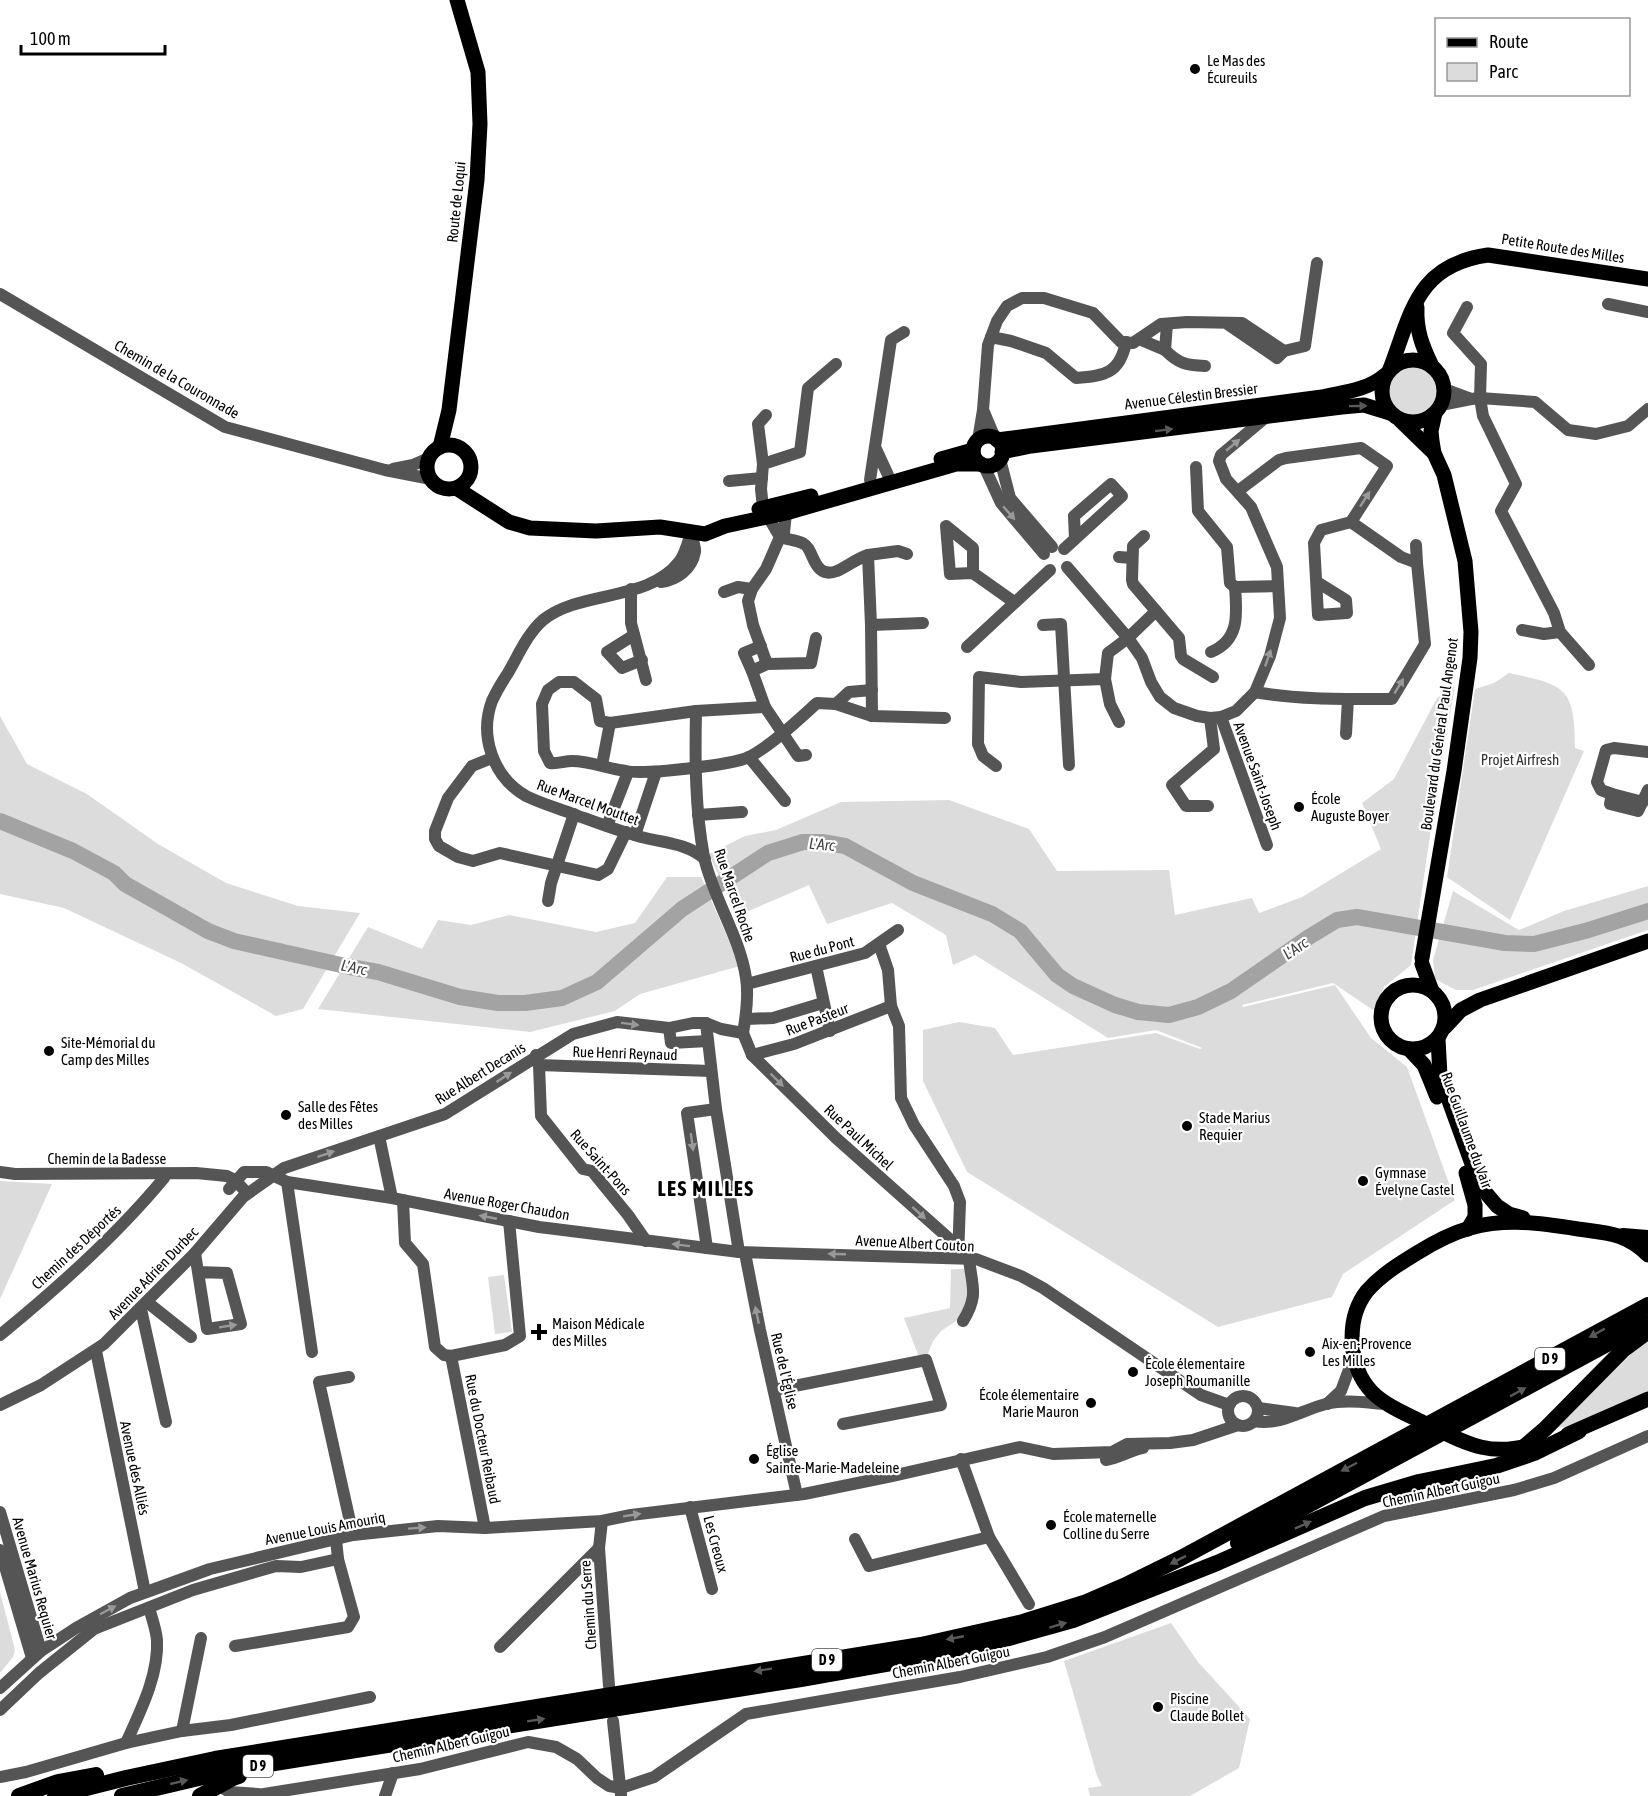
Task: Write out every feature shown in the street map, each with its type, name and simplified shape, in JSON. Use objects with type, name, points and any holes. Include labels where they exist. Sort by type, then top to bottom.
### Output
[{"type":"highway","points":[[1623,1236],[1648,1238]]},
{"type":"highway","name":"D 9","points":[[1460,1417],[1648,1305]]},
{"type":"highway","name":"D 9","points":[[55,1796],[215,1759],[921,1645],[1023,1622],[1084,1604],[1181,1558],[1648,1322]]},
{"type":"highway","points":[[1523,1448],[1545,1429],[1624,1348],[1648,1332]]},
{"type":"highway","points":[[1152,1588],[1217,1563],[1365,1498],[1419,1482],[1496,1466],[1534,1453],[1579,1431]]},
{"type":"highway","name":"D 9","points":[[122,1796],[237,1769],[801,1679],[970,1648],[1073,1620],[1152,1588],[1408,1444]]},
{"type":"highway","points":[[200,1796],[232,1778],[321,1763],[395,1744]]},
{"type":"highway","name":"D 9","points":[[19,1796],[58,1782],[146,1765],[215,1759]]},
{"type":"main road","name":"Route de Loqui","points":[[434,452],[449,410],[477,180],[480,124],[478,72],[456,0]]},
{"type":"main road","name":"Petite Route des Milles","points":[[1388,372],[1418,298],[1427,285],[1454,262],[1465,258],[1488,255],[1648,279]]},
{"type":"main road","points":[[1418,298],[1416,321],[1419,337],[1432,366],[1440,375],[1444,389],[1438,409],[1425,420],[1410,422],[1395,416],[1384,403],[1381,389],[1388,372],[1402,362],[1418,360],[1432,366]]},
{"type":"main road","name":"Avenue Célestin Bressier","points":[[999,447],[1323,397],[1363,388],[1377,382],[1388,372]]},
{"type":"main road","name":"Avenue Célestin Bressier","points":[[999,447],[1031,446],[1364,405],[1395,416]]},
{"type":"main road","name":"Boulevard du Général Paul Angenot","points":[[1422,961],[1470,658],[1471,632],[1465,561],[1444,475],[1434,453],[1431,431],[1438,409]]},
{"type":"main road","name":"Route de Loqui","points":[[449,410],[461,448]]},
{"type":"main road","name":"Boulevard du Général Paul Angenot","points":[[1395,416],[1434,453]]},
{"type":"main road","points":[[456,488],[467,479],[470,473],[470,459],[461,448],[447,445],[434,452],[427,465],[431,479],[442,488],[456,488],[509,522],[530,528],[556,530],[596,531],[660,527],[691,533],[700,525],[710,521],[766,513],[786,513],[956,464],[993,465],[999,447],[987,437],[975,445],[888,475],[766,513]]},
{"type":"main road","points":[[975,445],[975,458],[982,465]]},
{"type":"main road","points":[[470,473],[482,496],[494,511]]},
{"type":"main road","points":[[1480,1000],[1437,996],[1420,986],[1407,986],[1396,990],[1388,997],[1384,1004],[1381,1022],[1390,1040],[1399,1046],[1419,1049],[1429,1046],[1461,1010],[1480,1000],[1648,941]]},
{"type":"main road","points":[[1407,986],[1422,961]]},
{"type":"main road","points":[[1422,961],[1446,1018],[1441,1033]]},
{"type":"main road","name":"Rue Guillaume du Vair","points":[[1441,1033],[1440,1077],[1480,1186],[1497,1206],[1509,1214],[1546,1224]]},
{"type":"main road","name":"Rue Guillaume du Vair","points":[[1409,1049],[1424,1065],[1470,1185],[1475,1204],[1475,1217],[1468,1228]]},
{"type":"main road","name":"Rue Guillaume du Vair","points":[[1648,1255],[1623,1236],[1546,1224],[1522,1221],[1495,1222],[1468,1228],[1430,1245],[1392,1268],[1366,1292],[1354,1317],[1352,1335],[1354,1356],[1363,1380],[1372,1392],[1388,1404],[1479,1448],[1491,1450],[1523,1448],[1579,1431],[1648,1399]]},
{"type":"street","points":[[975,445],[983,411],[988,345],[997,321],[1007,306],[1022,298],[1044,298],[1093,313],[1121,342],[1133,343],[1161,324],[1226,323],[1277,358],[1284,351],[1305,346],[1317,262]]},
{"type":"street","name":"Chemin de la Couronnade","points":[[0,294],[225,427],[385,470],[431,479]]},
{"type":"street","points":[[1608,304],[1648,312]]},
{"type":"street","points":[[1467,307],[1453,333],[1481,364],[1476,398],[1516,484],[1501,511],[1554,613],[1560,632],[1589,666]]},
{"type":"street","points":[[1165,350],[1167,324]]},
{"type":"street","points":[[870,480],[891,340],[904,332]]},
{"type":"street","points":[[991,337],[1011,340],[1046,353],[1076,378],[1109,373],[1124,354],[1126,342]]},
{"type":"street","points":[[1139,339],[1165,350],[1174,359],[1185,364],[1205,366]]},
{"type":"street","points":[[763,464],[800,452],[808,388],[836,364]]},
{"type":"street","points":[[1444,389],[1476,398],[1535,402],[1568,430],[1596,434],[1628,426],[1647,412]]},
{"type":"street","points":[[1438,409],[1476,398]]},
{"type":"street","points":[[983,411],[999,447],[1010,498],[1053,550]]},
{"type":"street","points":[[766,415],[758,424],[766,513],[780,537],[805,544],[814,562],[822,570],[837,571],[868,555],[898,550],[907,554]]},
{"type":"street","name":"Avenue Saint-Joseph","points":[[1067,567],[1128,638],[1142,658],[1151,682],[1160,697],[1173,708],[1197,716],[1215,718],[1236,711],[1255,692],[1270,656],[1280,618],[1277,567],[1264,532],[1251,507],[1226,479],[1220,461],[1221,455],[1265,418]]},
{"type":"street","points":[[1238,491],[1282,458],[1361,448],[1387,466],[1351,522],[1328,527],[1318,534],[1314,543],[1317,582]]},
{"type":"street","points":[[876,449],[888,475]]},
{"type":"street","name":"Chemin de la Couronnade","points":[[385,470],[412,465],[434,452]]},
{"type":"street","points":[[982,465],[1000,503],[1053,550],[1069,559],[1067,567],[1057,572],[1050,570],[1044,561],[1053,550],[1075,539],[1122,496],[1110,484],[1074,516],[1075,539]]},
{"type":"street","points":[[1196,467],[1198,511],[1227,547],[1230,583],[1235,587],[1278,586]]},
{"type":"street","points":[[729,481],[762,478]]},
{"type":"street","points":[[767,664],[753,625],[748,601],[752,589],[766,569],[784,533],[786,513]]},
{"type":"street","points":[[1351,522],[1401,557],[1417,563]]},
{"type":"street","name":"Rue Marcel Mouttet","points":[[691,533],[681,560],[669,573],[652,582],[561,610],[543,620],[533,631],[492,701],[487,721],[488,742],[492,758],[508,782],[516,789],[527,796],[607,826],[688,848],[697,852],[706,864]]},
{"type":"street","points":[[1144,536],[1125,558],[1133,584],[1179,638],[1183,659],[1192,667],[1213,677]]},
{"type":"street","points":[[1255,692],[1348,699],[1392,699],[1425,644],[1416,545]]},
{"type":"street","points":[[868,555],[872,716]]},
{"type":"street","points":[[967,647],[1050,570]]},
{"type":"street","points":[[973,573],[1014,602]]},
{"type":"street","points":[[724,592],[738,587],[752,589]]},
{"type":"street","points":[[1211,652],[1222,648],[1237,621],[1235,587]]},
{"type":"street","points":[[631,589],[631,623],[646,680]]},
{"type":"street","points":[[1119,722],[1110,704],[1105,679],[1108,653],[1128,638],[1156,611]]},
{"type":"street","points":[[871,625],[923,623]]},
{"type":"street","points":[[1043,625],[1061,624],[1069,765]]},
{"type":"street","points":[[1522,630],[1544,634],[1560,632]]},
{"type":"street","points":[[634,635],[607,652],[622,668],[642,660]]},
{"type":"street","points":[[752,671],[767,664],[811,663],[816,638]]},
{"type":"street","points":[[761,646],[744,653],[765,707],[798,756],[806,755]]},
{"type":"street","points":[[996,766],[983,756],[978,744],[979,677],[1021,682],[1105,679]]},
{"type":"street","points":[[765,707],[696,711],[610,723],[600,721],[596,699],[574,682],[559,682],[548,690],[542,704],[544,752],[550,763],[561,764],[571,760],[628,772],[656,772],[749,757],[818,703],[836,704],[872,716],[945,718]]},
{"type":"street","points":[[836,704],[849,692],[872,690]]},
{"type":"street","points":[[1346,734],[1348,699]]},
{"type":"street","name":"Rue Marcel Roche","points":[[696,711],[694,767],[698,815],[706,864],[740,957],[747,984],[746,1019],[743,1033]]},
{"type":"street","points":[[1208,806],[1186,806],[1172,786],[1214,750],[1215,718]]},
{"type":"street","name":"Avenue Saint-Joseph","points":[[1215,718],[1267,845]]},
{"type":"street","points":[[602,765],[610,723]]},
{"type":"street","points":[[1648,752],[1614,748],[1606,750],[1598,782],[1601,790],[1612,794],[1610,804],[1638,811],[1648,790]]},
{"type":"street","points":[[749,757],[785,801]]},
{"type":"street","points":[[492,758],[472,766],[448,798],[435,831],[435,839],[439,846],[458,857],[473,861],[500,854],[598,875],[608,869],[631,834],[656,772]]},
{"type":"street","points":[[607,826],[628,772]]},
{"type":"street","points":[[698,815],[742,812]]},
{"type":"street","points":[[548,901],[551,883],[574,814]]},
{"type":"street","name":"Rue du Pont","points":[[747,984],[866,953],[898,930]]},
{"type":"street","points":[[879,944],[888,970],[891,1006],[899,1026],[901,1098],[914,1125],[954,1186],[960,1202],[964,1258],[974,1294],[972,1306],[963,1321]]},
{"type":"street","points":[[816,966],[830,1031]]},
{"type":"street","points":[[746,1019],[773,1018],[823,1003]]},
{"type":"street","name":"Rue Pasteur","points":[[752,1055],[794,1044],[891,1006]]},
{"type":"street","name":"Rue Albert Decanis","points":[[247,1193],[284,1168],[445,1114],[537,1060],[573,1034],[617,1022],[669,1028],[706,1023]]},
{"type":"street","points":[[706,1023],[721,1029],[743,1033]]},
{"type":"street","name":"Rue de l'Église","points":[[706,1023],[716,1109],[742,1252],[797,1495]]},
{"type":"street","points":[[669,1028],[671,1043],[708,1041]]},
{"type":"street","name":"Rue Paul Michel","points":[[743,1033],[752,1055],[836,1138],[954,1243],[964,1258]]},
{"type":"street","name":"Rue Henri Reynaud","points":[[537,1060],[711,1071]]},
{"type":"street","name":"Rue Saint-Pons","points":[[537,1060],[542,1116],[583,1169],[592,1171],[646,1241]]},
{"type":"street","points":[[707,1248],[687,1113],[716,1109]]},
{"type":"street","points":[[379,1136],[398,1199],[405,1243],[423,1264],[435,1347],[444,1355],[451,1356],[505,1345],[520,1336],[509,1221]]},
{"type":"street","name":"Chemin de la Badesse","points":[[0,1172],[15,1174],[196,1173],[227,1176],[232,1185]]},
{"type":"street","name":"Avenue Roger Chaudon","points":[[232,1185],[244,1172],[266,1172],[287,1182],[398,1199],[509,1221],[742,1252]]},
{"type":"street","name":"Chemin des Déportés","points":[[0,1335],[104,1244],[141,1207],[165,1174]]},
{"type":"street","points":[[287,1182],[312,1352]]},
{"type":"street","points":[[229,1213],[232,1185],[247,1193]]},
{"type":"street","name":"Avenue Adrien Durbec","points":[[0,1405],[42,1385],[96,1351],[195,1253],[247,1193]]},
{"type":"street","name":"Avenue Albert Couton","points":[[742,1252],[976,1259],[1021,1276],[1106,1329],[1201,1395],[1229,1410]]},
{"type":"street","points":[[195,1253],[198,1272],[207,1329],[241,1324],[227,1273],[198,1272]]},
{"type":"street","points":[[144,1306],[191,1337]]},
{"type":"street","points":[[144,1306],[166,1422]]},
{"type":"street","name":"Avenue des Alliés","points":[[96,1351],[145,1592]]},
{"type":"street","name":"Rue du Docteur Reibaud","points":[[451,1356],[485,1528]]},
{"type":"street","points":[[1327,1404],[1341,1391],[1354,1356]]},
{"type":"street","points":[[774,1390],[926,1360],[941,1405],[843,1424]]},
{"type":"street","points":[[349,1377],[319,1382],[353,1535]]},
{"type":"street","points":[[1214,1434],[1226,1421],[1229,1410],[1237,1397],[1245,1396],[1253,1400],[1258,1408],[1257,1417],[1247,1425],[1238,1425],[1229,1410]]},
{"type":"street","points":[[1254,1421],[1267,1423],[1327,1404],[1352,1401],[1388,1404]]},
{"type":"street","points":[[1258,1408],[1300,1413]]},
{"type":"street","name":"Avenue Louis Amouriq","points":[[0,1688],[36,1655],[102,1613],[145,1592],[210,1569],[353,1535],[438,1526],[485,1528],[602,1521],[690,1507],[797,1495],[892,1476],[961,1459],[994,1454],[1014,1453],[1043,1460],[1092,1461],[1117,1458],[1132,1450],[1154,1444],[1193,1440],[1238,1425]]},
{"type":"street","name":"Chemin Albert Guigou","points":[[219,1785],[229,1792],[255,1795],[420,1769],[528,1742],[556,1747],[577,1759],[597,1778],[621,1792],[654,1777],[746,1714],[960,1677],[1047,1657],[1106,1637],[1384,1516],[1514,1490],[1554,1478],[1648,1436]]},
{"type":"street","points":[[961,1459],[988,1538],[1029,1604]]},
{"type":"street","name":"Les Creoux","points":[[690,1507],[712,1589]]},
{"type":"street","name":"Avenue Marius Requier","points":[[0,1512],[36,1655]]},
{"type":"street","name":"Chemin du Serre","points":[[602,1521],[599,1548],[609,1686]]},
{"type":"street","points":[[855,1539],[869,1566],[988,1538]]},
{"type":"street","points":[[235,1646],[348,1627],[354,1617],[338,1559],[336,1539]]},
{"type":"street","points":[[500,1647],[599,1548]]},
{"type":"street","name":"Avenue Marius Requier","points":[[0,1550],[36,1655]]},
{"type":"street","points":[[0,1710],[39,1673],[94,1629],[193,1590],[276,1566],[301,1567],[338,1559]]},
{"type":"street","points":[[126,1743],[142,1707],[154,1665],[157,1640],[149,1608]]},
{"type":"street","points":[[182,1731],[201,1638]]},
{"type":"street","points":[[0,1778],[126,1743],[370,1697]]},
{"type":"street","points":[[613,1720],[621,1792]]},
{"type":"street","points":[[385,1796],[393,1773]]},
{"type":"street","points":[[192,1796],[208,1787],[219,1785]]},
{"type":"green space","points":[[1414,366],[1423,368],[1434,377],[1439,391],[1437,400],[1428,411],[1414,416],[1405,414],[1394,405],[1389,391],[1391,382],[1400,371]]},
{"type":"green space","name":"Projet Airfresh","points":[[1509,673],[1543,681],[1563,692],[1573,712],[1575,748],[1584,751],[1510,920],[1447,877],[1475,689],[1494,683]]},
{"type":"green space","points":[[1455,686],[1411,965],[1384,987],[1373,1010],[1333,983],[1242,1005],[1243,1007],[1335,985],[1371,1038],[1407,1067],[1455,1200],[1343,1274],[1332,1297],[1218,1327],[967,1172],[923,1081],[923,1030],[959,1022],[995,1028],[1013,1055],[1156,1033],[1202,1048],[1156,1030],[1108,1038],[975,955],[953,965],[946,935],[892,903],[827,924],[809,885],[737,916],[709,854],[745,836],[776,830],[841,802],[949,800],[1029,829],[1057,871],[1169,870],[1175,915],[1252,898],[1259,913],[1302,897],[1381,849],[1362,803],[1394,779],[1437,698]]},
{"type":"green space","points":[[0,716],[27,764],[87,794],[158,844],[226,883],[298,906],[360,913],[303,1009],[276,1016],[181,963],[64,908],[0,894]]},
{"type":"green space","points":[[667,877],[701,877],[740,966],[640,994],[615,1011],[530,1032],[318,1009],[368,927],[422,949],[438,920],[471,925],[509,915],[596,932],[635,923]]},
{"type":"green space","points":[[1648,886],[1648,930],[1473,990],[1456,990],[1435,979],[1433,960],[1453,891],[1519,930],[1564,911]]},
{"type":"green space","points":[[0,1181],[52,1184],[0,1299]]},
{"type":"green space","points":[[951,1269],[966,1269],[970,1291],[959,1319],[941,1331],[933,1341],[927,1356],[919,1357],[904,1318],[950,1308]]},
{"type":"green space","points":[[504,1275],[512,1332],[495,1334],[488,1277]]},
{"type":"green space","points":[[1648,1337],[1648,1394],[1570,1426],[1556,1428]]},
{"type":"green space","points":[[0,1592],[15,1650],[13,1657],[0,1673]]},
{"type":"green space","name":"Piscine Claude Bollet","points":[[1171,1623],[1198,1662],[1250,1719],[1239,1768],[1190,1796],[1090,1796],[1088,1788],[1102,1786],[1097,1776],[1064,1661]]},
{"type":"waterway","name":"L'Arc","points":[[0,821],[73,851],[114,873],[125,884],[208,931],[234,941],[378,972],[460,997],[498,1003],[525,1003],[562,998],[597,982],[682,909],[768,853],[803,842],[822,842],[845,846],[913,883],[992,914],[1020,931],[1057,975],[1073,986],[1115,1005],[1138,1012],[1169,1015],[1198,1007],[1231,991],[1337,920],[1357,917],[1505,943],[1534,944],[1648,911]]},
{"type":"place","name":"Le Mas des Écureuils","points":[[1195,69]]},
{"type":"place","name":"École Auguste Boyer","points":[[1299,807]]},
{"type":"place","name":"Site-Mémorial du Camp des Milles","points":[[49,1051]]},
{"type":"place","name":"Salle des Fêtes des Milles","points":[[286,1115]]},
{"type":"place","name":"Stade Marius Requier","points":[[1187,1126]]},
{"type":"place","name":"Gymnase Évelyne Castel","points":[[1363,1181]]},
{"type":"place","name":"Maison Médicale des Milles","points":[[539,1332]]},
{"type":"place","name":"Aix-en-Provence Les Milles","points":[[1310,1352]]},
{"type":"place","name":"École élementaire Joseph Roumanille","points":[[1133,1372]]},
{"type":"place","name":"École élementaire Marie Mauron","points":[[1091,1403]]},
{"type":"place","name":"Église Sainte-Marie-Madeleine","points":[[754,1459]]},
{"type":"place","name":"École maternelle Colline du Serre","points":[[1051,1525]]},
{"type":"place","name":"Piscine Claude Bollet","points":[[1158,1707]]},
{"type":"district","name":"LES MILLES","points":[[706,1188]]}]
